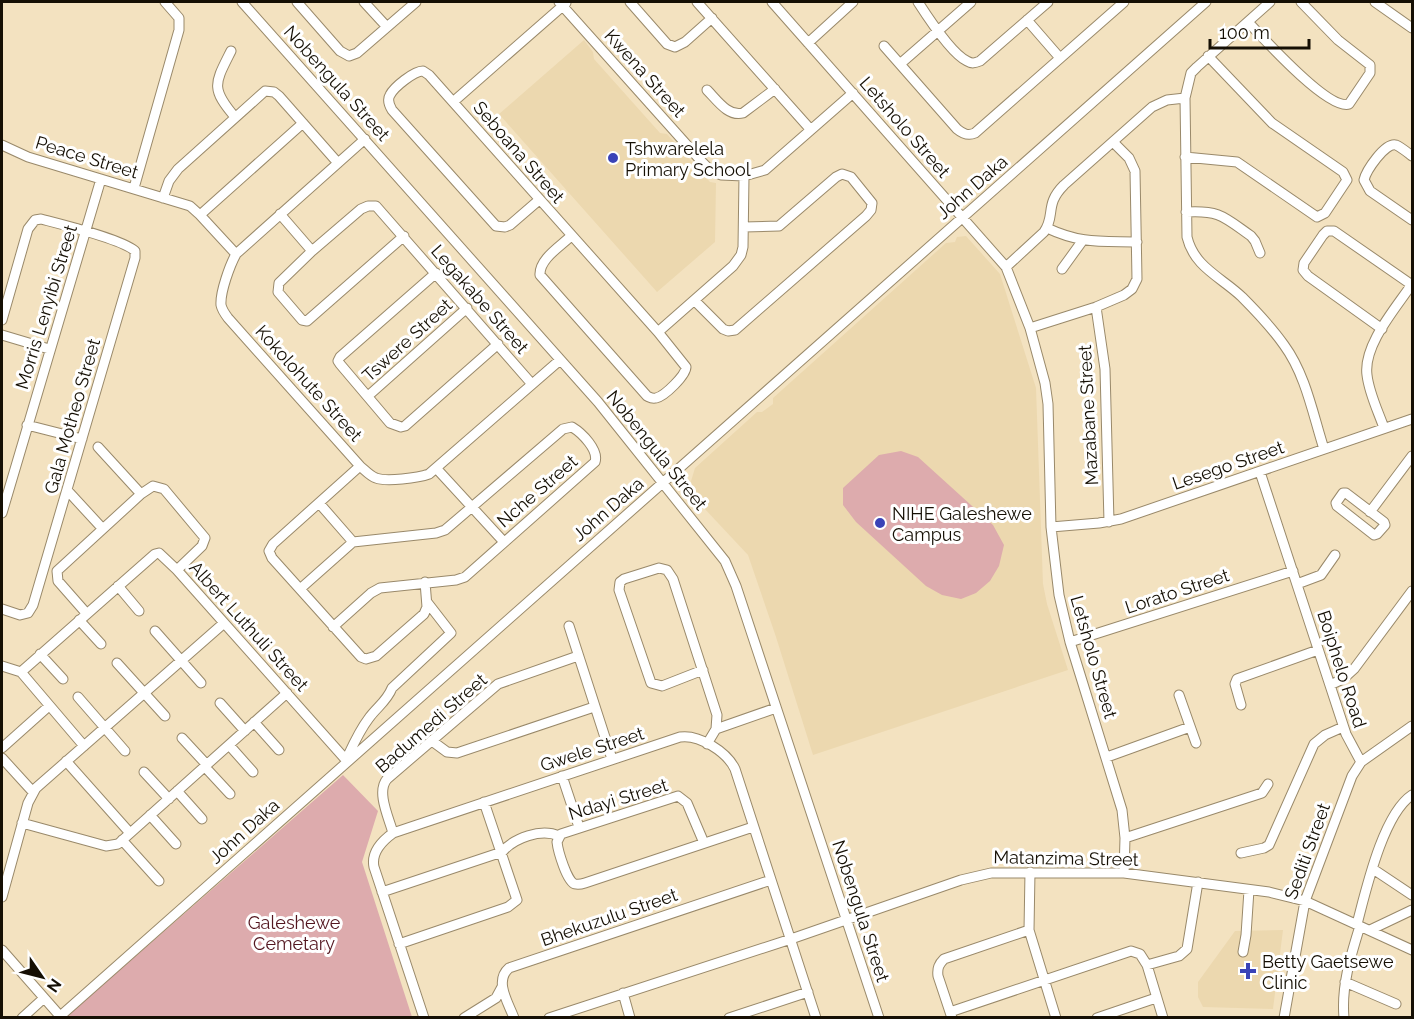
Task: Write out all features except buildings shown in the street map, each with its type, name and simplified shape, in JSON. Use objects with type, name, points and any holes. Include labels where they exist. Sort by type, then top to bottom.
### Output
[{"type":"street","points":[[135,188],[179,30],[178,18],[165,2]]},
{"type":"street","name":"Nobengula Street","points":[[242,2],[598,402],[661,484],[725,561],[732,574],[879,1017]]},
{"type":"street","points":[[297,2],[346,55],[357,53],[416,2]]},
{"type":"street","points":[[364,2],[387,27]]},
{"type":"street","points":[[630,2],[667,44],[675,46],[685,42],[712,18]]},
{"type":"street","points":[[697,2],[811,130]]},
{"type":"street","name":"Letsholo Street","points":[[772,2],[1006,267],[1030,327],[1045,383],[1048,404],[1051,526],[1059,595],[1070,642],[1122,810],[1125,838],[1124,873]]},
{"type":"street","points":[[918,2],[938,31],[962,58],[971,63],[977,62],[1048,2]]},
{"type":"street","points":[[900,64],[971,2]]},
{"type":"street","points":[[885,46],[957,129],[961,133],[971,135],[1124,2]]},
{"type":"street","name":"John Daka","points":[[59,1017],[1206,2]]},
{"type":"street","points":[[1270,2],[1191,73],[1185,98],[1187,237],[1189,248],[1195,259],[1240,295],[1258,313],[1293,359],[1306,388],[1324,449]]},
{"type":"street","points":[[1248,22],[1310,83],[1336,103],[1349,104],[1370,73],[1370,65],[1338,40],[1301,2]]},
{"type":"street","points":[[1375,2],[1413,28]]},
{"type":"street","name":"Seboana Street","points":[[563,3],[453,102],[684,363],[686,371],[660,397],[655,399],[647,396],[540,275],[541,265],[571,236]]},
{"type":"street","name":"Kwena Street","points":[[563,3],[710,170],[721,175],[744,176]]},
{"type":"street","points":[[808,43],[849,3]]},
{"type":"street","points":[[1027,20],[1060,58]]},
{"type":"street","points":[[231,51],[222,68],[217,89],[221,101],[235,117]]},
{"type":"street","points":[[1185,157],[1237,162],[1317,217],[1325,213],[1347,180],[1343,172],[1272,123],[1208,56]]},
{"type":"street","points":[[453,102],[423,71],[413,73],[389,97],[392,110],[496,226],[510,225],[539,200]]},
{"type":"street","points":[[707,90],[728,111],[738,115],[775,89]]},
{"type":"street","points":[[163,198],[173,173],[261,94],[270,90],[279,96],[338,163]]},
{"type":"street","points":[[658,332],[738,260],[743,247],[744,176],[765,170],[853,93]]},
{"type":"street","points":[[1006,267],[1047,228],[1050,205],[1055,194],[1152,107],[1167,100],[1185,98]]},
{"type":"street","points":[[200,215],[303,123]]},
{"type":"street","name":"Kokolohute Street","points":[[365,139],[236,254],[230,265],[221,300],[222,310],[360,466],[372,477],[382,480],[429,474],[560,360]]},
{"type":"street","points":[[1030,327],[1096,307],[1124,295],[1132,289],[1137,279],[1134,167],[1129,158],[1113,142]]},
{"type":"street","name":"Peace Street","points":[[2,145],[28,157],[189,206],[236,254]]},
{"type":"street","points":[[1413,156],[1397,146],[1389,146],[1381,152],[1364,180],[1370,191],[1413,220]]},
{"type":"street","points":[[695,300],[723,329],[735,330],[866,216],[871,210],[872,203],[851,177],[842,174],[779,226],[744,227]]},
{"type":"street","name":"Morris Lenyibi Street","points":[[2,509],[101,179]]},
{"type":"street","name":"Legakabe Street","points":[[404,236],[305,322],[281,297],[278,286],[284,277],[312,251],[361,209],[368,206],[378,208],[404,236],[467,308],[531,383]]},
{"type":"street","points":[[1186,212],[1216,213],[1251,236],[1260,254]]},
{"type":"street","points":[[280,213],[312,251]]},
{"type":"street","points":[[2,320],[31,224],[41,219],[85,232]]},
{"type":"street","points":[[1047,228],[1064,236],[1083,240],[1137,242]]},
{"type":"street","points":[[1382,329],[1308,276],[1303,270],[1304,262],[1323,235],[1330,230],[1412,285],[1382,329],[1370,351],[1366,369],[1369,386],[1384,428]]},
{"type":"street","name":"Gala Motheo Street","points":[[2,609],[20,615],[31,610],[136,254],[129,246],[85,232]]},
{"type":"street","points":[[1062,269],[1083,240]]},
{"type":"street","name":"Tswere Street","points":[[436,273],[338,359],[393,425],[405,426],[498,344]]},
{"type":"street","name":"Mazabane Street","points":[[1096,307],[1105,369],[1109,522]]},
{"type":"street","name":"Tswere Street","points":[[368,396],[467,308]]},
{"type":"street","points":[[2,335],[50,349]]},
{"type":"street","name":"Lesego Street","points":[[1051,526],[1109,522],[1413,419]]},
{"type":"street","points":[[27,424],[82,440]]},
{"type":"street","name":"Nche Street","points":[[333,627],[376,590],[465,577],[597,459],[593,449],[576,430],[572,427],[563,429],[441,532],[353,542]]},
{"type":"street","points":[[98,447],[141,494]]},
{"type":"street","points":[[1370,512],[1413,456]]},
{"type":"street","points":[[360,466],[273,544],[269,551],[272,558],[361,657],[370,659],[426,611],[425,582]]},
{"type":"street","points":[[436,468],[504,542]]},
{"type":"street","name":"Boiphelo Road","points":[[1260,472],[1343,727],[1361,762]]},
{"type":"street","points":[[101,644],[58,581],[56,574],[60,567],[102,528],[153,486],[162,488],[204,536],[205,541],[202,546],[177,570]]},
{"type":"street","points":[[67,490],[102,528]]},
{"type":"street","points":[[1345,493],[1370,512],[1385,524],[1374,535],[1336,503],[1345,493]]},
{"type":"street","points":[[300,589],[353,542],[319,503]]},
{"type":"street","name":"Albert Luthuli Street","points":[[21,672],[155,554],[161,555],[224,622],[347,761]]},
{"type":"street","points":[[1297,584],[1321,575],[1335,555]]},
{"type":"street","points":[[703,670],[662,686],[651,683],[619,590],[620,582],[659,568],[667,570],[673,579],[703,670],[717,715],[716,729],[707,744]]},
{"type":"street","name":"Lorato Street","points":[[1070,642],[1293,571]]},
{"type":"street","points":[[118,586],[139,611]]},
{"type":"street","points":[[1330,685],[1343,679],[1354,669],[1413,591]]},
{"type":"street","points":[[347,761],[356,735],[389,696],[392,688],[451,633],[427,602]]},
{"type":"street","points":[[2,897],[33,792],[224,622]]},
{"type":"street","points":[[569,627],[612,759]]},
{"type":"street","points":[[155,631],[201,683]]},
{"type":"street","points":[[1241,705],[1235,684],[1237,679],[1318,650]]},
{"type":"street","points":[[40,654],[63,679]]},
{"type":"street","name":"Badumedi Street","points":[[393,832],[382,792],[384,783],[498,684],[578,656]]},
{"type":"street","points":[[117,663],[165,716]]},
{"type":"street","points":[[2,666],[21,672],[84,746]]},
{"type":"street","points":[[22,823],[113,846],[287,693]]},
{"type":"street","points":[[1179,695],[1196,743]]},
{"type":"street","points":[[78,697],[125,751]]},
{"type":"street","points":[[220,703],[245,731]]},
{"type":"street","points":[[2,748],[49,706]]},
{"type":"street","points":[[432,741],[447,752],[457,753],[594,707]]},
{"type":"street","points":[[716,729],[776,708]]},
{"type":"street","points":[[254,722],[279,750]]},
{"type":"street","name":"Sediti Street","points":[[1284,1017],[1305,901],[1352,776],[1361,762],[1413,726]]},
{"type":"street","points":[[1107,758],[1190,727]]},
{"type":"street","points":[[1241,853],[1269,845],[1314,744],[1325,735],[1343,727]]},
{"type":"street","name":"Gwele Street","points":[[393,832],[612,759],[689,736],[707,744],[729,759],[732,764],[816,1017]]},
{"type":"street","points":[[182,738],[230,794]]},
{"type":"street","points":[[229,746],[253,772]]},
{"type":"street","points":[[2,758],[33,792]]},
{"type":"street","points":[[66,761],[130,832]]},
{"type":"street","points":[[144,772],[169,799]]},
{"type":"street","points":[[562,776],[579,827]]},
{"type":"street","points":[[1125,838],[1262,793],[1268,784]]},
{"type":"street","points":[[177,792],[202,819]]},
{"type":"street","points":[[1344,1017],[1343,999],[1346,982],[1373,869],[1394,814],[1406,799],[1413,795]]},
{"type":"street","name":"Ndayi Street","points":[[704,843],[687,803],[678,796],[579,827],[559,836],[557,846],[570,881],[576,885],[585,883],[704,843],[753,826]]},
{"type":"street","points":[[399,944],[512,905],[517,900],[484,802]]},
{"type":"street","points":[[150,815],[176,844]]},
{"type":"street","points":[[393,832],[381,844],[373,859],[424,1017]]},
{"type":"street","points":[[382,892],[502,852],[510,844],[544,832],[559,836]]},
{"type":"street","points":[[122,840],[159,881]]},
{"type":"street","points":[[1373,869],[1413,895]]},
{"type":"street","points":[[1030,872],[1029,930],[1056,1017]]},
{"type":"street","name":"Matanzima Street","points":[[549,1017],[791,939],[978,875],[991,873],[1124,873],[1292,897],[1413,950]]},
{"type":"street","name":"Bhekuzulu Street","points":[[502,987],[502,976],[509,968],[771,880]]},
{"type":"street","points":[[1147,965],[1179,956],[1187,949],[1198,882]]},
{"type":"street","points":[[1243,952],[1250,890]]},
{"type":"street","points":[[1370,930],[1413,910]]},
{"type":"street","points":[[1029,930],[944,959],[940,963],[938,976],[951,1015],[1131,951],[1140,954],[1147,965],[1163,1017]]},
{"type":"street","points":[[2,950],[59,1017]]},
{"type":"street","points":[[1346,982],[1396,1004]]},
{"type":"street","points":[[464,1017],[496,998],[502,987]]},
{"type":"street","points":[[502,987],[514,1017]]},
{"type":"street","points":[[729,1017],[808,992]]},
{"type":"street","points":[[623,993],[630,1017]]},
{"type":"street","points":[[22,1017],[44,998]]},
{"type":"street","points":[[1101,1016],[1156,998]]},
{"type":"shaded area","name":"Tshwarelela Primary School","points":[[584,40],[593,52],[594,59],[660,133],[667,134],[710,182],[716,183],[715,242],[657,292],[499,114]]},
{"type":"shaded area","name":"NIHE Galeshewe Campus","points":[[966,236],[1000,274],[1036,388],[1043,584],[1068,670],[813,755],[748,555],[688,491],[695,468],[757,412],[762,412],[773,404],[773,398],[946,243],[955,242],[957,237]]},
{"type":"shaded area","points":[[1283,930],[1273,1009],[1203,1007],[1198,997],[1198,982],[1235,931]]},
{"type":"green space","points":[[901,451],[918,457],[993,525],[1004,545],[999,566],[990,581],[976,593],[961,599],[942,595],[926,586],[856,522],[843,505],[843,488],[879,455]]},
{"type":"green space","name":"Galeshewe Cemetary","points":[[343,775],[378,811],[362,862],[412,1017],[66,1017]]},
{"type":"place","name":"Tshwarelela Primary School","points":[[613,158]]},
{"type":"place","name":"NIHE Galeshewe Campus","points":[[880,523]]},
{"type":"place","name":"Betty Gaetsewe Clinic","points":[[1248,971]]}]
